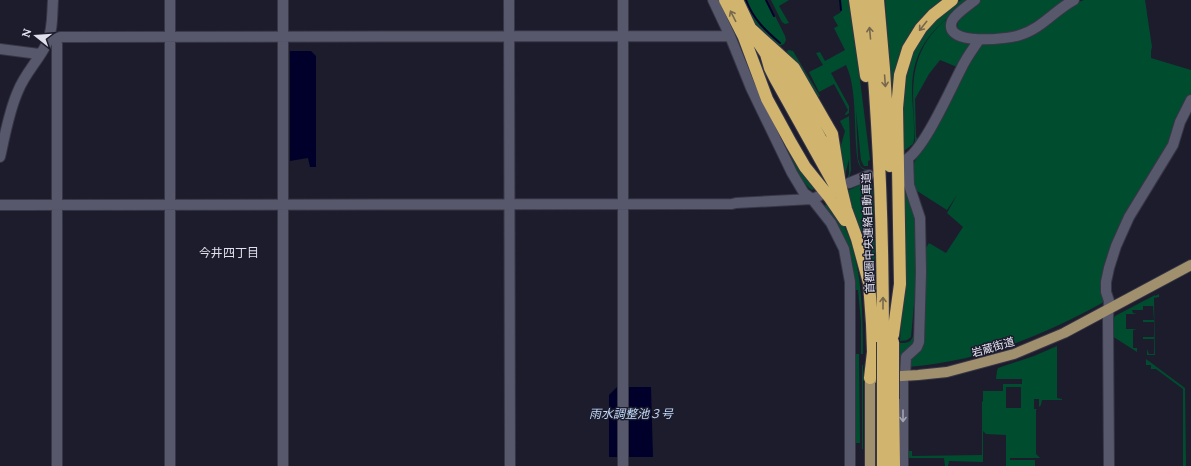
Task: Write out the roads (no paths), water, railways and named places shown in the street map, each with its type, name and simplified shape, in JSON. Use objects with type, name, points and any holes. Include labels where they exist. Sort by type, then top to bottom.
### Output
[{"type":"highway","points":[[725,0],[754,36],[766,54],[775,78],[838,190],[846,209],[870,289],[873,352],[870,378]]},
{"type":"highway","points":[[737,0],[779,97],[812,157],[820,198]]},
{"type":"highway","points":[[855,0],[868,91],[880,204]]},
{"type":"highway","name":"首都圏中央連絡自動車道","points":[[867,0],[875,99],[880,204],[890,340],[883,466]]},
{"type":"highway","name":"首都圏中央連絡自動車道","points":[[878,0],[884,69],[890,178],[890,340],[894,466]]},
{"type":"highway","points":[[890,340],[900,284],[897,99],[900,75],[908,49],[921,28],[933,15],[952,0]]},
{"type":"highway","points":[[750,32],[748,48],[796,141],[820,198],[845,221],[854,243],[860,264],[866,324],[866,360],[870,378]]},
{"type":"highway","points":[[750,32],[771,49],[796,81],[835,154],[838,171]]},
{"type":"highway","points":[[771,49],[845,184],[846,209]]},
{"type":"highway","points":[[771,49],[773,64],[845,184]]},
{"type":"main road","name":"岩蔵街道","points":[[870,378],[932,374],[962,369],[1014,354],[1056,337],[1191,265]]},
{"type":"main road","points":[[870,378],[870,466]]},
{"type":"street","points":[[53,0],[51,26],[52,38],[57,44],[57,466]]},
{"type":"street","points":[[170,0],[170,466]]},
{"type":"street","points":[[283,0],[283,466]]},
{"type":"street","points":[[509,0],[510,466]]},
{"type":"street","points":[[623,0],[623,466]]},
{"type":"street","points":[[713,0],[730,36],[751,88],[792,173],[804,193],[820,198],[844,248],[850,282],[850,466]]},
{"type":"street","points":[[975,0],[956,16],[952,23],[953,30],[958,34],[967,38],[979,40],[1004,39],[1028,32],[1074,0]]},
{"type":"street","points":[[0,157],[17,92],[39,54],[52,38],[730,36]]},
{"type":"street","points":[[902,466],[904,376],[906,357],[917,347],[919,339],[921,272],[920,218],[909,185],[906,159],[922,141],[942,108],[964,62],[979,40]]},
{"type":"street","points":[[0,49],[39,54]]},
{"type":"street","points":[[1109,466],[1109,301],[1106,292],[1106,282],[1109,268],[1118,241],[1129,217],[1173,145],[1180,122],[1191,100]]},
{"type":"street","points":[[845,184],[869,175]]},
{"type":"street","points":[[0,205],[624,205],[732,204],[820,198]]},
{"type":"water","points":[[290,51],[311,51],[316,56],[316,167],[310,167],[308,158],[290,161]]},
{"type":"water","name":"雨水調整池３号","points":[[617,387],[651,387],[653,457],[609,457],[609,395]]},
{"type":"waterway","points":[[746,0],[752,13],[760,24],[780,43]]},
{"type":"waterway","points":[[766,0],[774,16]]},
{"type":"waterway","points":[[840,0],[841,10]]},
{"type":"district","name":"今井四丁目","points":[[229,253]]}]
